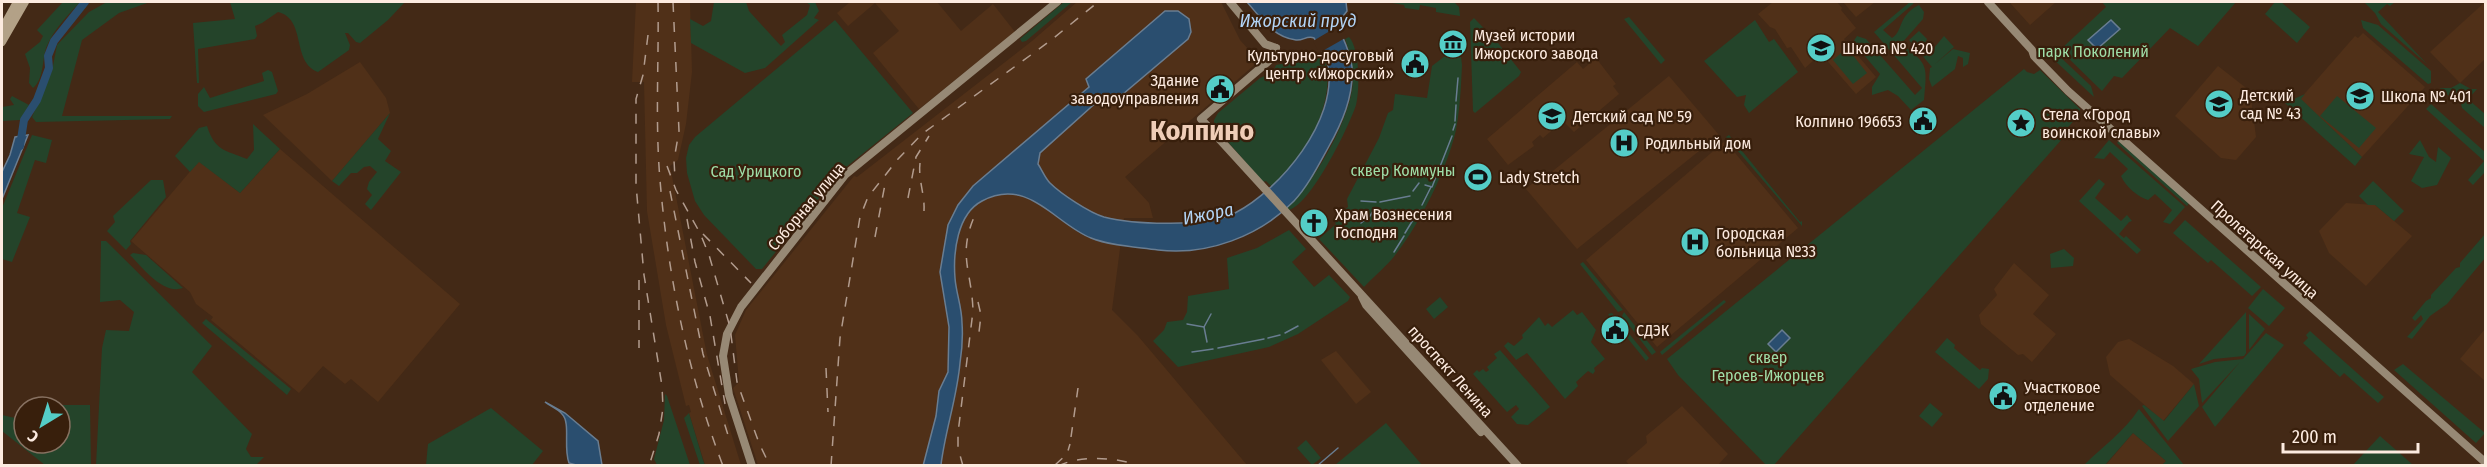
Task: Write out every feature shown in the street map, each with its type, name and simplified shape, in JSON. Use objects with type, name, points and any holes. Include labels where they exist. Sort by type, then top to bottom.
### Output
[{"type":"main road","points":[[2,29],[17,2]]},
{"type":"main road","points":[[2,42],[25,2]]},
{"type":"main road","name":"Соборная улица","points":[[752,465],[729,395],[723,356],[727,334],[741,307],[845,176],[1057,2]]},
{"type":"main road","points":[[1230,2],[1265,44],[1276,48]]},
{"type":"main road","points":[[1236,2],[1276,48]]},
{"type":"main road","name":"Пролетарская улица","points":[[1988,2],[2031,50],[2486,457]]},
{"type":"main road","name":"проспект Ленина","points":[[1276,48],[1271,59],[1201,119],[1518,465]]},
{"type":"main road","name":"Пролетарская улица","points":[[2031,50],[2068,91],[2486,463]]},
{"type":"main road","name":"проспект Ленина","points":[[1362,296],[1366,305],[1512,465]]},
{"type":"shaded area","points":[[636,2],[690,2],[692,72],[686,124],[678,160],[670,166],[707,355],[741,465],[705,465],[689,413],[691,412],[689,405],[686,406],[666,325],[647,211],[644,82],[632,82]]},
{"type":"shaded area","points":[[850,2],[937,2],[961,31],[993,4],[1015,32],[919,109],[873,53],[899,31],[875,3],[848,26],[837,13]]},
{"type":"shaded area","points":[[1077,2],[1221,2],[1240,40],[1259,61],[1125,177],[1149,203],[1153,218],[1124,218],[1112,310],[1138,336],[1247,465],[758,465],[733,388],[739,382],[735,335],[746,310],[854,176],[857,177],[1032,41]]},
{"type":"shaded area","name":"Школа № 420","points":[[1773,2],[1837,2],[1856,28],[1844,39],[1876,77],[1856,94],[1823,56],[1805,68],[1791,47],[1787,48],[1775,29],[1770,27],[1758,14]]},
{"type":"shaded area","points":[[1843,2],[1875,2],[1856,17]]},
{"type":"shaded area","points":[[2011,2],[2056,2],[2030,25]]},
{"type":"shaded area","points":[[2485,2],[2485,59],[2460,83],[2430,52]]},
{"type":"shaded area","name":"Школа № 401","points":[[2363,33],[2425,87],[2362,157],[2300,99],[2355,36],[2358,38]]},
{"type":"shaded area","name":"Детский сад № 59","points":[[1596,58],[1616,84],[1613,86],[1619,94],[1574,132],[1563,121],[1543,138],[1540,135],[1532,142],[1534,146],[1508,165],[1487,139],[1577,62],[1583,69]]},
{"type":"shaded area","points":[[360,62],[386,98],[390,113],[332,181],[263,115],[307,94]]},
{"type":"shaded area","name":"Детский сад № 43","points":[[2218,66],[2250,91],[2256,137],[2236,160],[2221,158],[2175,116]]},
{"type":"shaded area","points":[[1669,76],[1719,135],[1577,249],[1526,189],[1535,181],[1537,184]]},
{"type":"shaded area","name":"Городская больница №33","points":[[1725,141],[1798,228],[1657,347],[1586,260]]},
{"type":"shaded area","points":[[280,149],[460,304],[378,402],[351,379],[345,384],[323,366],[299,393],[211,320],[213,317],[196,304],[190,292],[131,241],[199,161],[240,193]]},
{"type":"shaded area","points":[[2346,203],[2375,205],[2412,236],[2366,286],[2329,253],[2319,231]]},
{"type":"shaded area","points":[[2014,263],[2049,295],[2033,314],[2056,334],[2032,362],[2023,354],[2018,355],[1981,324],[1979,315],[1997,295],[1994,289]]},
{"type":"shaded area","points":[[2485,329],[2485,381],[2460,359]]},
{"type":"shaded area","points":[[2129,339],[2173,366],[2194,384],[2163,421],[2110,375],[2106,357],[2118,342]]},
{"type":"shaded area","points":[[1336,351],[1371,392],[1356,404],[1321,360]]},
{"type":"shaded area","points":[[1682,406],[1728,454],[1718,465],[1630,466],[1626,461],[1647,443],[1646,436]]},
{"type":"shaded area","points":[[2133,433],[2166,461],[2162,465],[2105,466]]},
{"type":"green space","points":[[63,2],[80,2],[61,23],[49,41],[41,75],[33,88],[29,83],[30,68],[25,54],[40,42],[43,36],[37,30]]},
{"type":"green space","points":[[107,2],[150,2],[119,13],[82,40],[62,116],[172,116],[170,119],[36,122],[32,117],[52,71],[57,45],[89,12]]},
{"type":"green space","points":[[230,2],[405,2],[388,20],[360,43],[345,33],[350,45],[349,50],[318,72],[304,59],[293,23],[287,16],[278,12],[255,26],[257,36],[255,39],[198,49],[199,83],[197,83],[193,23],[235,19]]},
{"type":"green space","points":[[714,2],[746,2],[749,11],[781,46],[785,42],[782,35],[807,15],[810,5],[806,2],[815,2],[819,11],[814,18],[819,20],[765,68],[745,73],[691,43],[690,19],[703,26],[711,21]]},
{"type":"green space","points":[[1064,2],[1072,2],[1022,42],[1020,39]]},
{"type":"green space","points":[[1393,2],[1454,2],[1459,7],[1460,16],[1436,12],[1436,8],[1420,5],[1419,10],[1405,8],[1404,5]]},
{"type":"green space","points":[[1910,2],[1914,2],[1883,30],[1892,38],[1912,9],[1919,5],[1924,12],[1923,19],[1901,44],[1917,56],[1925,73],[1924,100],[1911,110],[1898,96],[1888,90],[1872,95],[1872,87],[1880,74],[1853,42],[1857,36],[1866,39],[1915,95],[1922,88],[1874,32]]},
{"type":"green space","name":"парк Поколений","points":[[2102,2],[2236,2],[2198,46],[2170,28],[2122,78],[2114,76],[2102,91],[2060,50],[2106,7]]},
{"type":"green space","points":[[2275,2],[2281,2],[2310,27],[2297,43],[2265,14]]},
{"type":"green space","points":[[2364,2],[2395,2],[2390,6],[2387,4],[2378,12],[2427,64],[2381,24],[2375,13]]},
{"type":"green space","points":[[1629,17],[1665,60],[1661,64],[1624,19]]},
{"type":"green space","points":[[1474,18],[1521,72],[1475,113],[1473,111],[1470,22]]},
{"type":"green space","name":"Сад Урицкого","points":[[835,20],[913,113],[840,172],[762,269],[756,269],[704,215],[695,201],[687,173],[686,158],[689,145],[695,137]]},
{"type":"green space","points":[[1755,20],[1769,42],[1774,39],[1798,72],[1749,113],[1744,105],[1746,95],[1737,97],[1704,61]]},
{"type":"green space","points":[[2361,20],[2378,25],[2431,71],[2431,83],[2428,84],[2363,28]]},
{"type":"green space","points":[[1919,31],[1927,39],[1925,43],[1928,48],[1934,48],[1944,36],[1954,47],[1935,64],[1953,49],[1970,53],[1968,64],[1963,67],[1963,58],[1958,56],[1955,69],[1932,87],[1929,79],[1932,67],[1909,40]]},
{"type":"green space","points":[[1349,37],[1353,43],[1357,60],[1356,105],[1338,146],[1318,180],[1298,205],[1289,210],[1287,207],[1318,169],[1336,137],[1349,104],[1353,71],[1345,39]]},
{"type":"green space","points":[[1847,48],[1867,73],[1853,84],[1833,60]]},
{"type":"green space","points":[[2056,53],[2091,86],[2094,97],[2051,57]]},
{"type":"green space","points":[[1324,56],[1327,91],[1316,128],[1296,161],[1272,187],[1266,181],[1263,182],[1214,126],[1214,120],[1218,113],[1260,78],[1273,72],[1276,65]]},
{"type":"green space","name":"сквер Коммуны","points":[[1445,56],[1461,57],[1462,65],[1456,130],[1452,145],[1432,195],[1415,227],[1392,258],[1364,287],[1319,239],[1336,224],[1333,219],[1348,207],[1347,199],[1379,138],[1388,113],[1393,110],[1395,94],[1427,98],[1432,66]]},
{"type":"green space","name":"сквер Героев-Ижорцев","points":[[2024,69],[2034,74],[2040,70],[2080,109],[2080,113],[2061,136],[2063,138],[1774,465],[1766,465],[1678,375],[1667,359]]},
{"type":"green space","points":[[268,70],[272,72],[278,91],[276,94],[204,112],[198,106],[198,94],[204,87],[210,98],[264,81],[262,73]]},
{"type":"green space","points":[[2460,83],[2471,89],[2477,89],[2471,96],[2463,96],[2457,103],[2440,88],[2451,88]]},
{"type":"green space","points":[[2305,94],[2301,99],[2362,157],[2355,166],[2285,103]]},
{"type":"green space","points":[[12,96],[29,105],[20,120],[2,121],[2,107],[14,105],[10,99]]},
{"type":"green space","points":[[2337,96],[2376,128],[2359,148],[2320,116]]},
{"type":"green space","points":[[2469,100],[2485,114],[2485,128],[2462,108],[2461,104]]},
{"type":"green space","points":[[2431,104],[2485,152],[2485,172],[2473,185],[2468,180],[2484,161],[2426,109]]},
{"type":"green space","points":[[390,113],[378,139],[391,151],[385,161],[401,172],[371,210],[365,204],[372,195],[367,189],[369,182],[377,172],[370,166],[364,167],[357,173],[351,173],[339,186],[332,181]]},
{"type":"green space","points":[[253,124],[280,149],[240,193],[199,162],[190,172],[175,156],[199,128],[207,126],[217,145],[247,159],[254,150]]},
{"type":"green space","points":[[32,135],[52,140],[46,163],[35,160],[17,213],[30,217],[12,262],[2,259],[2,208]]},
{"type":"green space","points":[[1729,135],[1800,222],[1802,221],[1802,226],[1726,137]]},
{"type":"green space","points":[[2109,140],[2185,207],[2170,224],[2163,222],[2172,210],[2155,194],[2148,200],[2132,191],[2121,176],[2128,169],[2110,152],[2104,159],[2094,158]]},
{"type":"green space","points":[[2420,140],[2429,157],[2436,162],[2438,147],[2451,158],[2437,185],[2422,188],[2411,181],[2424,157],[2409,154]]},
{"type":"green space","points":[[2119,141],[2189,203],[2187,206],[2117,143]]},
{"type":"green space","points":[[2099,179],[2105,184],[2095,198],[2121,221],[2127,215],[2132,221],[2119,234],[2124,238],[2126,236],[2141,250],[2137,254],[2079,201]]},
{"type":"green space","points":[[151,180],[163,180],[166,197],[130,241],[131,244],[126,250],[107,231],[115,222],[113,216]]},
{"type":"green space","points":[[2373,181],[2404,211],[2394,221],[2375,205],[2368,205],[2359,196]]},
{"type":"green space","points":[[2185,220],[2261,287],[2252,296],[2211,260],[2208,263],[2173,233]]},
{"type":"green space","points":[[1289,230],[1306,249],[1292,262],[1314,287],[1329,275],[1350,297],[1348,301],[1298,334],[1269,347],[1178,367],[1153,341],[1164,330],[1167,322],[1183,320],[1187,312],[1188,296],[1229,289],[1227,258],[1257,248]]},
{"type":"green space","points":[[2485,234],[2485,258],[2447,304],[2430,316],[2412,339],[2407,337],[2423,319],[2421,315],[2415,321],[2412,318],[2456,268],[2460,267],[2460,263]]},
{"type":"green space","points":[[101,241],[106,241],[212,346],[192,372],[252,434],[246,449],[251,457],[264,457],[256,465],[96,465],[102,348],[106,330],[129,331],[134,312],[120,300],[100,302]]},
{"type":"green space","points":[[2064,249],[2074,258],[2073,266],[2051,268],[2050,254]]},
{"type":"green space","points":[[133,253],[146,255],[183,288],[168,288],[161,284],[130,255]]},
{"type":"green space","points":[[1583,262],[1623,310],[1618,312],[1580,264]]},
{"type":"green space","points":[[2263,289],[2285,308],[2269,326],[2248,308]]},
{"type":"green space","points":[[1440,297],[1448,307],[1434,319],[1426,309]]},
{"type":"green space","points":[[1724,300],[1726,302],[1662,355],[1660,352]]},
{"type":"green space","points":[[1573,310],[1577,315],[1582,312],[1596,330],[1591,342],[1605,359],[1594,368],[1593,374],[1588,371],[1576,382],[1578,386],[1565,399],[1527,353],[1516,360],[1504,346],[1508,342],[1514,346],[1539,317],[1545,326],[1548,323],[1552,327]]},
{"type":"green space","points":[[1624,312],[1656,352],[1652,355],[1622,316]]},
{"type":"green space","points":[[2246,312],[2246,353],[2244,356],[2214,359],[2199,364]]},
{"type":"green space","points":[[1612,313],[1649,358],[1646,361],[1608,314]]},
{"type":"green space","points":[[2249,314],[2265,329],[2249,350]]},
{"type":"green space","points":[[206,319],[291,389],[287,395],[202,323]]},
{"type":"green space","points":[[2310,331],[2384,397],[2378,403],[2344,373],[2340,377],[2303,343]]},
{"type":"green space","points":[[2266,333],[2284,345],[2215,427],[2202,407],[2240,362],[2202,403],[2199,379],[2191,369],[2215,362],[2243,359]]},
{"type":"green space","points":[[1947,338],[1955,345],[1954,348],[1980,370],[1989,369],[1988,379],[1979,389],[1935,352]]},
{"type":"green space","points":[[1500,350],[1550,407],[1528,425],[1517,424],[1511,417],[1519,409],[1516,405],[1507,412],[1473,374],[1477,370],[1479,372],[1483,369],[1486,372],[1489,370],[1487,367],[1497,358],[1494,354]]},
{"type":"green space","points":[[2403,364],[2485,433],[2476,443],[2394,370]]},
{"type":"green space","points":[[2194,384],[2199,406],[2168,441],[2142,406],[2144,405],[2164,421]]},
{"type":"green space","points":[[665,394],[690,465],[657,465],[654,459],[664,420]]},
{"type":"green space","points":[[1930,403],[1943,414],[1932,427],[1919,416]]},
{"type":"green space","points":[[72,405],[90,405],[91,465],[45,465],[32,455],[72,455]]},
{"type":"green space","points":[[491,408],[543,451],[532,465],[426,465],[428,444]]},
{"type":"green space","points":[[2139,409],[2184,465],[2162,465],[2166,461],[2133,433],[2105,465],[2084,465],[2120,432]]},
{"type":"green space","points":[[689,413],[705,465],[700,465],[684,418]]},
{"type":"green space","points":[[2,415],[12,417],[12,439],[2,431]]},
{"type":"green space","points":[[1386,423],[1422,465],[1335,465]]},
{"type":"green space","points":[[2380,436],[2413,465],[2353,465]]},
{"type":"green space","points":[[1306,440],[1321,458],[1312,465],[1297,448]]},
{"type":"water","name":"Ижорский пруд","points":[[1247,2],[1346,2],[1347,11],[1337,24],[1348,50],[1352,67],[1349,99],[1333,139],[1304,189],[1280,213],[1249,233],[1214,246],[1177,251],[1124,246],[1091,238],[1040,205],[1013,194],[998,195],[982,201],[967,215],[956,246],[955,278],[961,311],[961,353],[941,465],[923,466],[936,416],[939,391],[948,372],[949,327],[940,272],[948,225],[958,205],[973,186],[1089,87],[1086,79],[1165,11],[1178,11],[1189,19],[1191,32],[1188,39],[1110,105],[1105,105],[1099,100],[1040,153],[1038,164],[1050,183],[1076,203],[1104,217],[1152,223],[1207,221],[1235,213],[1252,202],[1287,171],[1302,151],[1324,109],[1329,87],[1326,59],[1314,38],[1296,40],[1281,35],[1268,26]]},
{"type":"water","points":[[2111,20],[2120,29],[2097,49],[2088,40]]},
{"type":"water","points":[[28,135],[2,199],[2,172],[15,137]]},
{"type":"water","points":[[1782,330],[1790,338],[1776,352],[1768,344]]},
{"type":"water","points":[[545,402],[565,413],[598,441],[602,465],[569,463],[565,418]]},
{"type":"pier","points":[[1340,25],[1347,37],[1319,53],[1313,41]]},
{"type":"waterway","points":[[20,146],[24,120],[37,100],[49,68],[48,56],[54,41],[85,2]]},
{"type":"waterway","points":[[1456,101],[1458,78]]},
{"type":"waterway","points":[[1455,121],[1456,105]]},
{"type":"waterway","points":[[1453,130],[1455,124]]},
{"type":"waterway","points":[[1425,185],[1432,187],[1452,136]]},
{"type":"waterway","points":[[1413,191],[1419,183]]},
{"type":"waterway","points":[[1422,205],[1431,187]]},
{"type":"waterway","points":[[1380,202],[1410,196]]},
{"type":"waterway","points":[[1361,201],[1376,202]]},
{"type":"waterway","points":[[1361,223],[1370,216],[1375,208]]},
{"type":"waterway","points":[[1405,233],[1419,210]]},
{"type":"waterway","points":[[1394,252],[1404,236]]},
{"type":"waterway","points":[[1207,342],[1204,327],[1211,314]]},
{"type":"waterway","points":[[1187,324],[1204,327]]},
{"type":"waterway","points":[[1285,333],[1298,326]]},
{"type":"waterway","points":[[1268,338],[1280,335]]},
{"type":"waterway","points":[[1218,348],[1264,339]]},
{"type":"waterway","points":[[1192,352],[1213,349]]},
{"type":"waterway","points":[[1317,466],[1338,448]]},
{"type":"railway","points":[[658,2],[657,113],[668,253],[690,361],[723,466]]},
{"type":"railway","points":[[673,2],[679,131],[674,160],[675,178]]},
{"type":"railway","points":[[831,466],[840,338],[860,217],[868,197],[898,159],[922,134],[1050,41],[1098,2]]},
{"type":"railway","points":[[648,35],[643,75],[636,99],[636,185],[644,275],[662,386],[663,408],[659,434],[649,466]]},
{"type":"railway","points":[[908,198],[916,157],[929,136]]},
{"type":"railway","points":[[920,163],[924,211]]},
{"type":"railway","points":[[667,166],[676,190],[700,233],[709,255],[730,327],[737,382],[759,443],[770,466]]},
{"type":"railway","points":[[875,237],[886,179]]},
{"type":"railway","points":[[670,191],[703,354],[728,435]]},
{"type":"railway","points":[[963,466],[958,448],[958,433],[973,311],[966,252],[975,215]]},
{"type":"railway","points":[[687,219],[695,262],[710,316],[725,404]]},
{"type":"railway","points":[[703,234],[751,283]]},
{"type":"railway","points":[[639,280],[639,348]]},
{"type":"railway","points":[[978,302],[981,315],[979,332]]},
{"type":"railway","points":[[826,368],[828,412]]},
{"type":"railway","points":[[1071,437],[1078,388]]},
{"type":"railway","points":[[1055,465],[1067,454],[1070,444]]},
{"type":"railway","points":[[1058,466],[1067,462],[1098,458],[1139,466]]},
{"type":"place","name":"Музей истории Ижорского завода","points":[[1453,44]]},
{"type":"place","name":"Школа № 420","points":[[1821,48]]},
{"type":"place","name":"Культурно-досуговый центр «Ижорский»","points":[[1415,64]]},
{"type":"place","name":"Здание заводоуправления","points":[[1220,89]]},
{"type":"place","name":"Школа № 401","points":[[2360,96]]},
{"type":"place","name":"Детский сад № 43","points":[[2219,104]]},
{"type":"place","name":"Детский сад № 59","points":[[1552,116]]},
{"type":"place","name":"Колпино 196653","points":[[1923,121]]},
{"type":"place","name":"Стела «Город воинской славы»","points":[[2021,123]]},
{"type":"place","name":"Родильный дом","points":[[1624,143]]},
{"type":"place","name":"Lady Stretch","points":[[1478,177]]},
{"type":"place","name":"Храм Вознесения Господня","points":[[1314,223]]},
{"type":"place","name":"Городская больница №33","points":[[1695,242]]},
{"type":"place","name":"СДЭК","points":[[1615,330]]},
{"type":"place","name":"Участковое отделение","points":[[2003,396]]},
{"type":"district","name":"Колпино","points":[[1202,130]]},
{"type":"water label","name":"Ижора","points":[[1208,214]]}]
